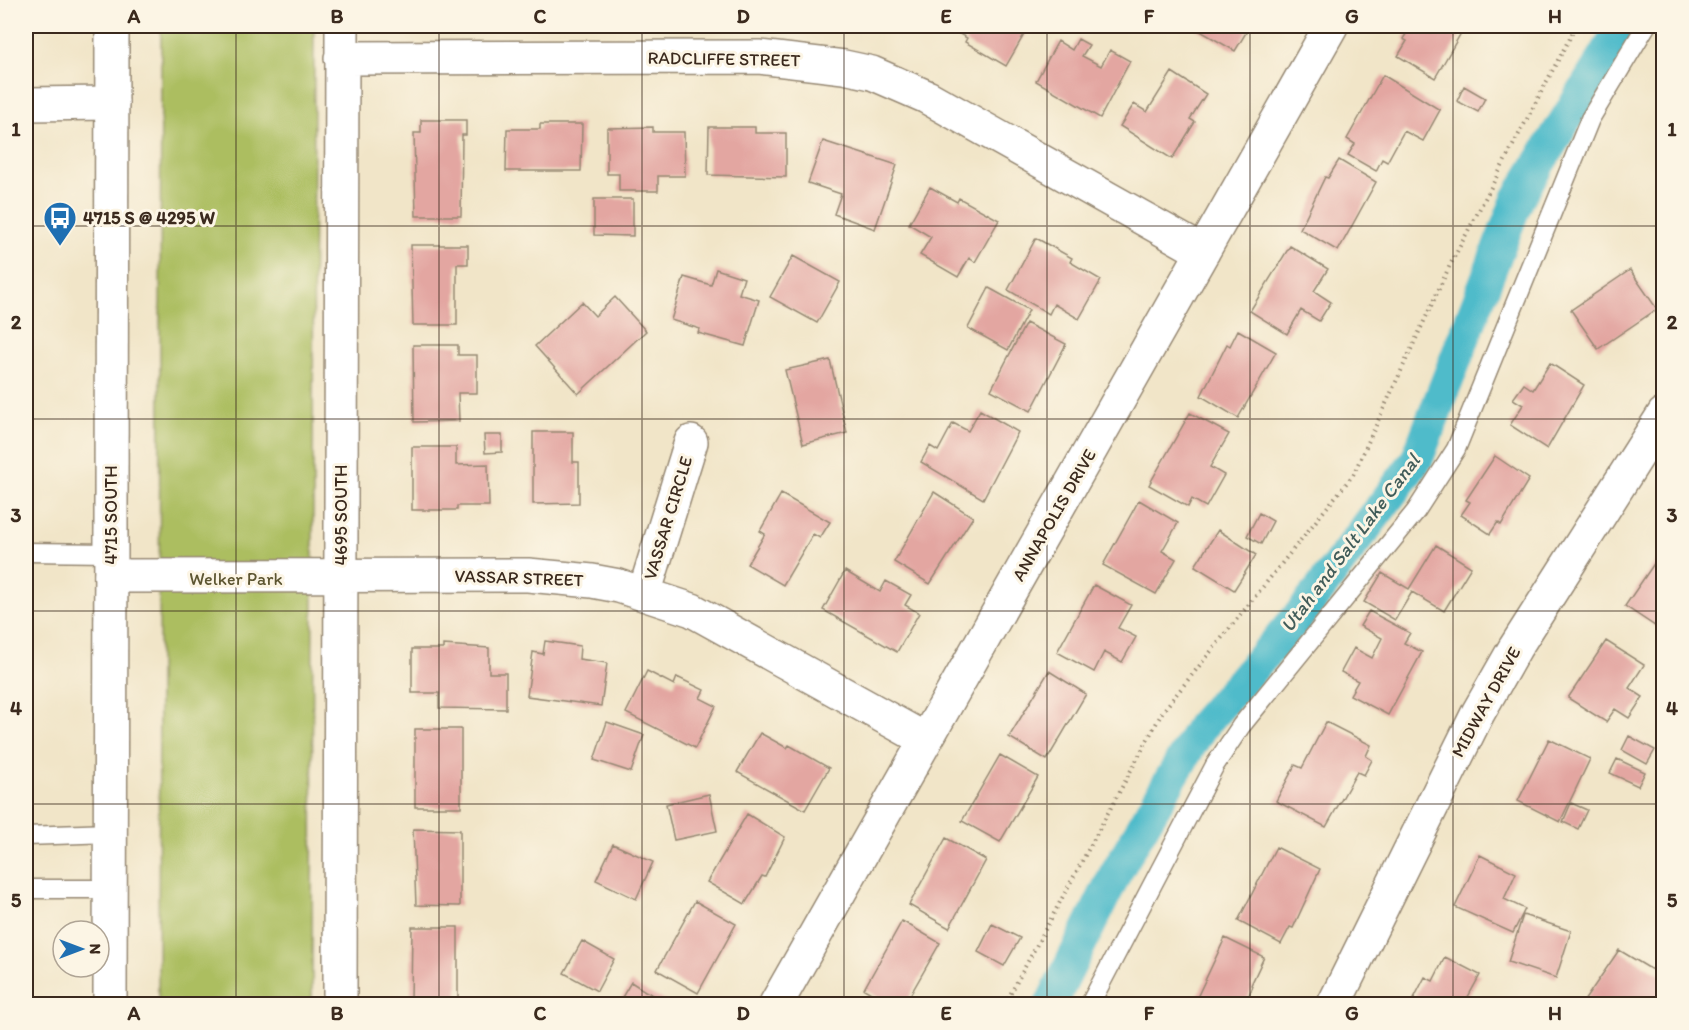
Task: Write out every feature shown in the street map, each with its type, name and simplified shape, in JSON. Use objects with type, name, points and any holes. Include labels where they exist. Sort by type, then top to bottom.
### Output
[{"type":"street","name":"4715 SOUTH","points":[[110,1005],[112,26]]},
{"type":"street","name":"4695 SOUTH","points":[[340,1005],[342,26]]},
{"type":"street","name":"ANNAPOLIS DRIVE","points":[[776,1005],[1331,26]]},
{"type":"street","name":"RADCLIFFE STREET","points":[[342,58],[759,57],[853,69],[899,83],[927,97],[1203,252]]},
{"type":"street","points":[[26,104],[112,103]]},
{"type":"street","name":"MIDWAY DRIVE","points":[[1334,1005],[1478,713],[1515,648],[1664,414]]},
{"type":"street","name":"VASSAR CIRCLE","points":[[644,594],[691,442]]},
{"type":"street","name":"VASSAR STREET","points":[[111,565],[341,576],[560,577],[592,580],[644,594],[714,621],[926,740]]},
{"type":"lane","points":[[1090,1005],[1215,765],[1241,726],[1416,511],[1456,449],[1590,119],[1646,26]]},
{"type":"lane","points":[[26,552],[111,565]]},
{"type":"lane","points":[[26,836],[110,833]]},
{"type":"lane","points":[[26,889],[110,889]]},
{"type":"path","points":[[1005,1005],[1163,711],[1353,476],[1450,265],[1576,26]]},
{"type":"green space","name":"Welker Park","points":[[161,26],[314,26],[312,1004],[158,1004]]},
{"type":"building","points":[[945,26],[1029,26],[1006,66],[965,42],[967,38]]},
{"type":"building","points":[[1196,26],[1250,26],[1235,51],[1195,28]]},
{"type":"building","points":[[1411,26],[1465,26],[1435,78],[1398,56],[1407,41],[1403,39]]},
{"type":"building","points":[[1078,39],[1089,45],[1082,56],[1101,66],[1110,50],[1130,61],[1100,118],[1036,81],[1058,41],[1072,50]]},
{"type":"building","points":[[1172,72],[1206,94],[1190,119],[1195,122],[1172,159],[1120,126],[1134,104],[1147,112]]},
{"type":"building","points":[[1383,75],[1440,110],[1423,141],[1404,131],[1387,162],[1382,159],[1376,171],[1348,155],[1355,144],[1347,139]]},
{"type":"building","points":[[1464,86],[1485,98],[1478,112],[1457,101]]},
{"type":"building","points":[[421,120],[466,120],[466,135],[462,135],[461,216],[416,216],[414,133],[421,133]]},
{"type":"building","points":[[540,124],[582,124],[581,171],[506,171],[507,129],[540,129]]},
{"type":"building","points":[[653,127],[653,132],[684,132],[685,176],[658,176],[658,191],[619,191],[619,174],[607,174],[607,128]]},
{"type":"building","points":[[709,127],[755,127],[755,133],[786,133],[786,177],[708,175]]},
{"type":"building","points":[[823,141],[897,165],[875,229],[834,214],[841,194],[808,183]]},
{"type":"building","points":[[1339,160],[1376,182],[1338,251],[1300,229],[1325,177],[1328,178]]},
{"type":"building","points":[[930,187],[957,202],[959,198],[999,220],[975,262],[969,258],[958,277],[920,255],[931,237],[909,224]]},
{"type":"building","points":[[594,199],[633,199],[633,236],[594,235]]},
{"type":"building","points":[[1036,238],[1072,258],[1070,262],[1101,280],[1079,319],[1054,304],[1049,314],[1008,290]]},
{"type":"building","points":[[411,245],[468,245],[468,264],[457,264],[457,325],[413,325]]},
{"type":"building","points":[[1290,246],[1328,269],[1314,291],[1331,302],[1319,321],[1301,310],[1287,334],[1250,311]]},
{"type":"building","points":[[793,256],[840,282],[817,323],[770,297]]},
{"type":"building","points":[[716,269],[744,278],[739,294],[759,300],[745,346],[698,333],[700,329],[671,320],[684,277],[711,285]]},
{"type":"building","points":[[1630,270],[1657,309],[1598,349],[1571,310]]},
{"type":"building","points":[[989,288],[1029,310],[1008,350],[968,328]]},
{"type":"building","points":[[615,297],[646,331],[578,394],[535,346],[582,302],[595,316]]},
{"type":"building","points":[[1026,323],[1066,344],[1031,411],[991,390]]},
{"type":"building","points":[[1238,330],[1276,352],[1238,418],[1201,396],[1227,344],[1230,346]]},
{"type":"building","points":[[413,345],[458,345],[458,355],[477,355],[477,393],[458,393],[459,421],[414,422]]},
{"type":"building","points":[[830,360],[847,433],[803,444],[785,370]]},
{"type":"building","points":[[1550,363],[1584,385],[1547,449],[1510,425],[1523,405],[1513,399],[1524,384],[1533,390]]},
{"type":"building","points":[[980,410],[1018,432],[983,499],[921,462],[930,446],[938,451],[953,423],[968,431]]},
{"type":"building","points":[[1190,413],[1229,434],[1210,467],[1224,475],[1206,507],[1192,499],[1188,507],[1149,485]]},
{"type":"building","points":[[533,432],[573,432],[573,462],[579,462],[579,503],[533,504]]},
{"type":"building","points":[[484,435],[502,435],[502,452],[485,453]]},
{"type":"building","points":[[412,447],[456,447],[456,465],[488,464],[489,506],[457,506],[457,510],[412,510]]},
{"type":"building","points":[[1495,456],[1529,479],[1501,525],[1498,522],[1490,534],[1461,515],[1470,502],[1466,500]]},
{"type":"building","points":[[934,492],[973,517],[930,584],[894,562]]},
{"type":"building","points":[[781,494],[830,522],[820,538],[813,534],[783,585],[747,564],[765,534],[760,531]]},
{"type":"building","points":[[1139,500],[1178,523],[1162,551],[1176,559],[1156,594],[1103,565]]},
{"type":"building","points":[[1259,513],[1273,521],[1261,544],[1247,536]]},
{"type":"building","points":[[1218,530],[1256,555],[1234,590],[1195,566]]},
{"type":"building","points":[[1436,545],[1471,567],[1444,611],[1412,592],[1395,620],[1364,602],[1382,573],[1409,589]]},
{"type":"building","points":[[1664,549],[1664,632],[1625,606]]},
{"type":"building","points":[[845,571],[880,592],[886,581],[911,595],[905,605],[919,613],[897,652],[823,610]]},
{"type":"building","points":[[1094,585],[1131,605],[1118,628],[1136,637],[1122,662],[1104,652],[1094,672],[1057,652]]},
{"type":"building","points":[[1369,611],[1410,633],[1404,643],[1422,652],[1388,715],[1350,695],[1358,681],[1341,672],[1354,648],[1372,658],[1382,638],[1360,626]]},
{"type":"building","points":[[545,641],[580,646],[579,659],[607,663],[601,706],[527,696],[533,652],[543,654]]},
{"type":"building","points":[[1606,641],[1644,665],[1629,688],[1643,697],[1629,718],[1615,709],[1606,722],[1568,698]]},
{"type":"building","points":[[443,645],[489,648],[489,673],[506,673],[506,709],[439,708],[439,693],[412,693],[412,649],[443,649]]},
{"type":"building","points":[[647,671],[674,685],[677,677],[704,690],[700,698],[716,706],[695,748],[626,713]]},
{"type":"building","points":[[1049,671],[1086,694],[1047,760],[1009,737]]},
{"type":"building","points":[[607,722],[644,735],[631,772],[594,760]]},
{"type":"building","points":[[1326,722],[1371,745],[1366,756],[1372,760],[1364,775],[1357,772],[1326,827],[1276,801],[1295,765],[1302,768]]},
{"type":"building","points":[[415,729],[461,729],[461,807],[415,807]]},
{"type":"building","points":[[760,733],[787,748],[789,745],[829,768],[805,810],[737,772]]},
{"type":"building","points":[[1629,736],[1655,750],[1647,764],[1622,750]]},
{"type":"building","points":[[1549,739],[1590,759],[1560,822],[1518,801]]},
{"type":"building","points":[[1000,755],[1038,777],[1000,842],[962,821]]},
{"type":"building","points":[[1617,759],[1645,772],[1638,786],[1610,773]]},
{"type":"building","points":[[709,794],[717,831],[674,840],[666,804]]},
{"type":"building","points":[[1571,803],[1587,810],[1578,829],[1563,822]]},
{"type":"building","points":[[747,814],[785,837],[765,877],[762,876],[745,904],[707,882]]},
{"type":"building","points":[[413,829],[460,830],[460,906],[416,905]]},
{"type":"building","points":[[946,838],[986,860],[949,928],[909,905]]},
{"type":"building","points":[[613,844],[653,862],[636,899],[596,880]]},
{"type":"building","points":[[1276,847],[1320,869],[1293,928],[1290,927],[1281,944],[1238,921]]},
{"type":"building","points":[[1480,855],[1516,873],[1504,899],[1525,909],[1513,933],[1455,907]]},
{"type":"building","points":[[695,901],[736,924],[698,993],[657,970]]},
{"type":"building","points":[[1523,915],[1571,931],[1556,978],[1508,962]]},
{"type":"building","points":[[902,921],[940,943],[905,1004],[890,1004],[864,989]]},
{"type":"building","points":[[992,924],[1020,938],[1004,966],[978,952]]},
{"type":"building","points":[[412,927],[458,927],[458,1004],[411,1004]]},
{"type":"building","points":[[1225,938],[1264,957],[1245,1004],[1194,1004]]},
{"type":"building","points":[[582,941],[614,959],[597,991],[564,973]]},
{"type":"building","points":[[1619,950],[1664,977],[1664,997],[1658,1004],[1582,1004]]},
{"type":"building","points":[[1445,957],[1480,975],[1464,1004],[1411,1004],[1425,977],[1433,981]]},
{"type":"building","points":[[631,982],[645,991],[671,1004],[618,1004]]},
{"type":"waterway","name":"Utah and Salt Lake Canal","points":[[1051,1004],[1115,874],[1201,727],[1305,609],[1417,459],[1518,198],[1623,26]]},
{"type":"place","name":"4715 S @ 4295 W","points":[[60,247]]}]
